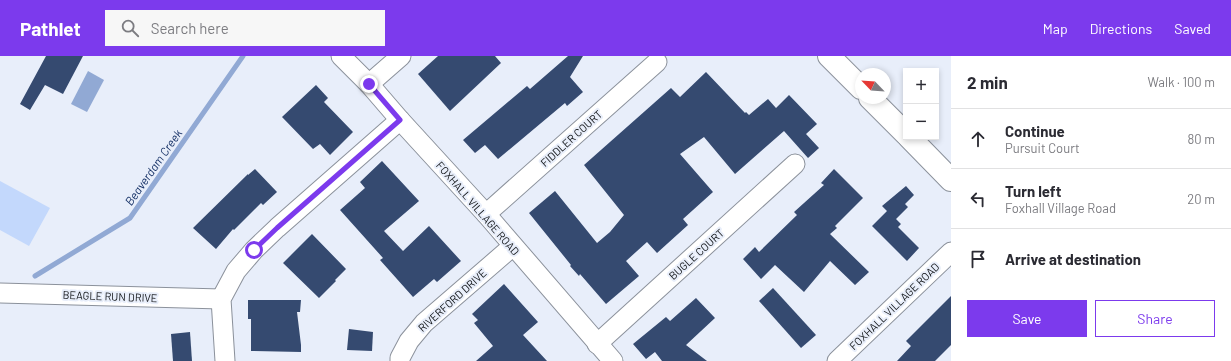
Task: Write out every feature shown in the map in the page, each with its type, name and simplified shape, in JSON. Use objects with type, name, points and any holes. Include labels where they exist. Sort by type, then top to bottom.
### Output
[{"type":"main road","points":[[829,56],[855,82]]},
{"type":"main road","points":[[876,104],[903,131]]},
{"type":"main road","points":[[912,140],[951,180]]},
{"type":"street","name":"FOXHALL VILLAGE ROAD","points":[[342,56],[486,214],[613,361]]},
{"type":"street","points":[[369,84],[401,56]]},
{"type":"street","name":"FIDDLER COURT","points":[[486,214],[657,62]]},
{"type":"street","points":[[225,361],[221,299],[236,271],[254,250],[277,228],[400,120]]},
{"type":"street","name":"BUGLE COURT","points":[[597,344],[795,164]]},
{"type":"street","name":"RIVERFORD DRIVE","points":[[400,361],[400,358],[409,341],[424,323],[513,246]]},
{"type":"street","name":"FOXHALL VILLAGE ROAD","points":[[837,361],[951,252]]},
{"type":"street","name":"BEAGLE RUN DRIVE","points":[[0,293],[221,299]]},
{"type":"shaded area","points":[[88,71],[104,80],[87,112],[71,104]]},
{"type":"shaded area","points":[[0,181],[50,208],[29,246],[0,230]]},
{"type":"building","points":[[46,56],[83,56],[63,94],[45,85],[30,110],[20,104]]},
{"type":"building","points":[[438,56],[495,56],[501,63],[450,111],[418,74]]},
{"type":"building","points":[[568,56],[583,56],[570,77],[583,92],[567,106],[565,103],[498,159],[485,145],[475,153],[463,140],[527,86],[530,89]]},
{"type":"building","points":[[706,72],[745,113],[746,112],[749,115],[768,99],[776,108],[789,95],[817,124],[806,134],[819,148],[808,158],[784,131],[735,174],[704,137],[680,154],[713,192],[683,219],[688,225],[657,253],[647,242],[626,261],[639,276],[606,304],[580,274],[579,276],[570,266],[571,265],[529,213],[555,191],[597,243],[610,232],[624,215],[584,165],[671,88],[680,97]]},
{"type":"building","points":[[316,85],[328,98],[324,102],[353,132],[330,155],[320,144],[313,149],[282,117]]},
{"type":"building","points":[[382,161],[419,201],[384,231],[403,251],[429,226],[461,261],[437,282],[434,279],[413,297],[380,260],[383,258],[340,210],[365,188],[360,182]]},
{"type":"building","points":[[255,169],[277,192],[263,205],[261,203],[234,230],[233,229],[216,249],[193,228],[248,174]]},
{"type":"building","points":[[834,169],[863,198],[835,226],[837,228],[830,234],[869,272],[855,285],[830,261],[804,292],[775,265],[761,279],[743,259],[755,247],[759,252],[797,215],[794,212],[824,185],[821,183]]},
{"type":"building","points":[[906,186],[914,195],[905,204],[908,207],[896,219],[901,224],[898,227],[919,248],[907,261],[872,226],[887,211],[882,206]]},
{"type":"building","points":[[312,234],[346,269],[319,298],[283,263]]},
{"type":"building","points":[[504,284],[538,322],[523,335],[547,361],[476,361],[493,346],[474,323],[478,320],[472,314]]},
{"type":"building","points":[[773,288],[816,335],[801,348],[759,301]]},
{"type":"building","points":[[951,296],[951,345],[935,361],[897,361],[911,346],[906,341]]},
{"type":"building","points":[[696,298],[715,318],[686,345],[707,361],[662,361],[655,352],[646,359],[633,344],[666,317],[670,321]]},
{"type":"building","points":[[248,300],[301,300],[300,312],[297,312],[301,352],[251,351],[251,319],[248,319]]},
{"type":"building","points":[[349,329],[373,332],[372,351],[347,350]]},
{"type":"building","points":[[190,332],[192,361],[173,361],[171,334]]},
{"type":"waterway","name":"Beaverdam Creek","points":[[35,276],[130,218],[243,56]]},
{"type":"route","points":[[254,250],[400,120],[369,84]]}]
